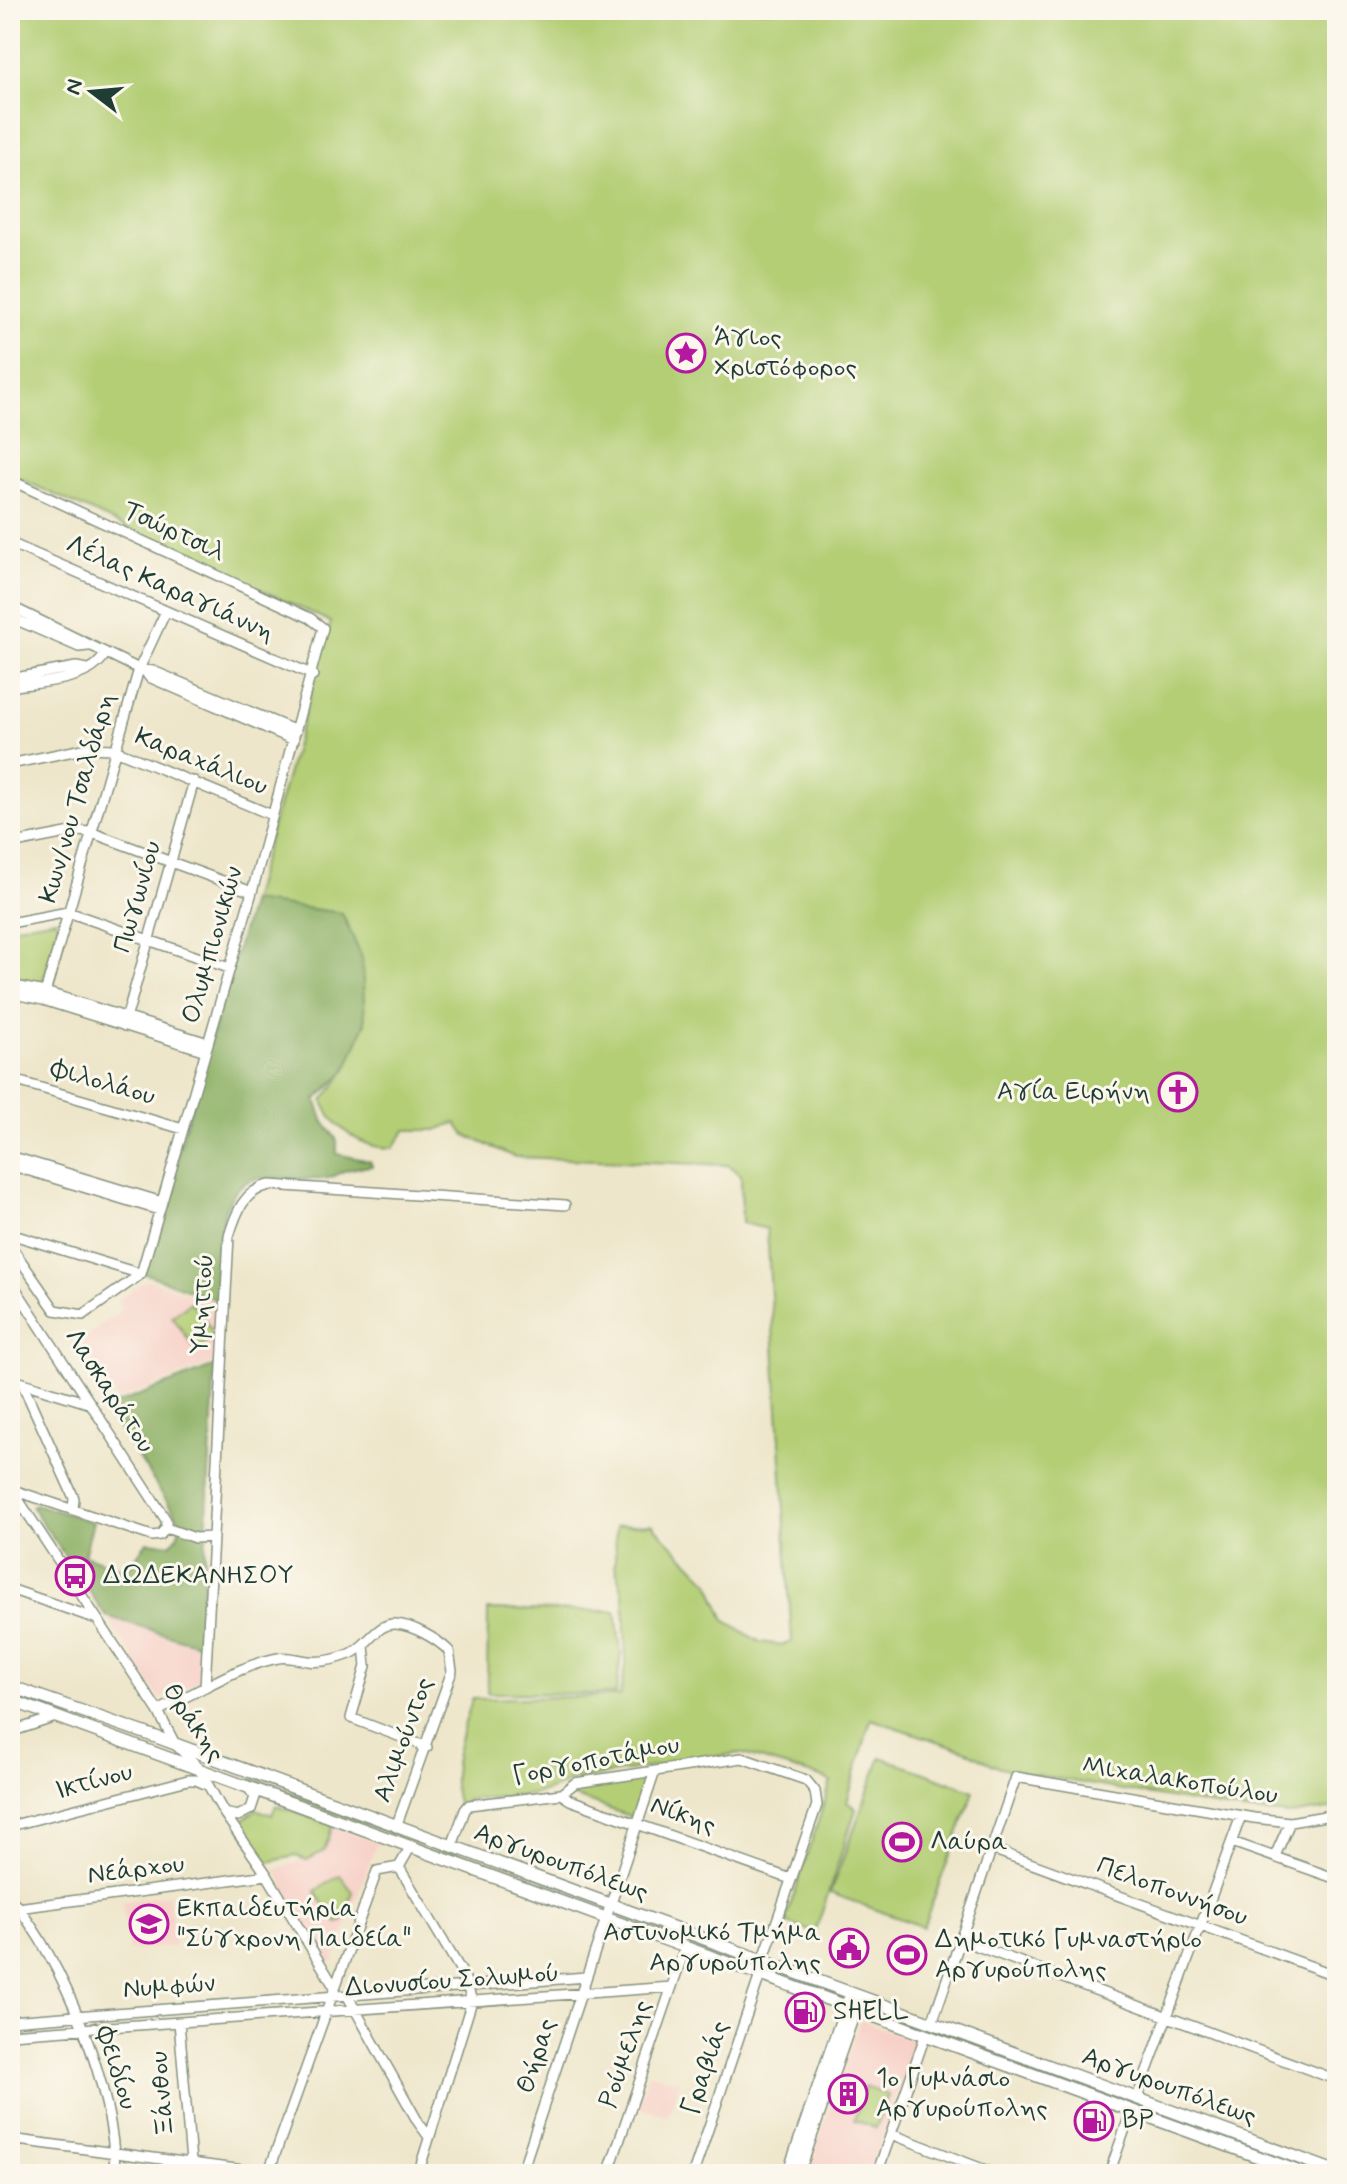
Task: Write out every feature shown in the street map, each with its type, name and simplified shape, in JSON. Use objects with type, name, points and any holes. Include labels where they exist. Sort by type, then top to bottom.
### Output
[{"type":"main road","name":"Αργυρουπόλεως","points":[[10,1686],[1335,2170]]},
{"type":"main road","name":"Αργυρουπόλεως","points":[[10,1700],[1305,2174]]},
{"type":"main road","points":[[788,2174],[855,1995]]},
{"type":"main road","points":[[798,2174],[850,2008]]},
{"type":"street","name":"Τσώρτσιλ","points":[[10,480],[320,624]]},
{"type":"street","name":"Λέλας Καραγιάννη","points":[[10,543],[313,675]]},
{"type":"street","points":[[10,606],[82,639],[88,646],[142,670],[149,677],[295,736]]},
{"type":"street","name":"Κων/νου Τσαλδάρη","points":[[44,996],[113,749],[166,611]]},
{"type":"street","points":[[10,617],[79,647],[88,646]]},
{"type":"street","name":"Ολυμπιονικών","points":[[140,1276],[313,675],[323,636],[320,624]]},
{"type":"street","points":[[10,687],[77,675],[100,663],[105,654]]},
{"type":"street","points":[[10,679],[76,667],[88,669]]},
{"type":"street","points":[[10,764],[88,748],[113,749]]},
{"type":"street","name":"Καραχάλιου","points":[[113,749],[272,815]]},
{"type":"street","name":"Πωγωνίου","points":[[126,1022],[194,781]]},
{"type":"street","points":[[10,844],[77,831],[90,832],[252,892]]},
{"type":"street","points":[[10,923],[68,912],[229,968]]},
{"type":"street","points":[[10,985],[207,1047]]},
{"type":"street","points":[[10,993],[44,996]]},
{"type":"street","name":"Φιλολάου","points":[[10,1079],[183,1129]]},
{"type":"street","points":[[10,1156],[161,1206]]},
{"type":"street","points":[[10,1165],[161,1206]]},
{"type":"street","name":"Υμηττού","points":[[205,1687],[229,1236],[241,1205],[252,1192],[270,1185],[565,1205]]},
{"type":"street","points":[[10,1234],[140,1276]]},
{"type":"street","name":"Λασκαράτου","points":[[10,1245],[55,1310],[83,1315],[140,1276]]},
{"type":"street","name":"Λασκαράτου","points":[[10,1280],[166,1520],[166,1528]]},
{"type":"street","points":[[10,1379],[91,1404]]},
{"type":"street","points":[[22,1383],[74,1498],[73,1510]]},
{"type":"street","points":[[11,1488],[152,1536],[160,1535],[166,1528],[195,1538],[213,1537]]},
{"type":"street","name":"Θράκης","points":[[11,1488],[158,1711],[175,1744],[198,1767],[224,1813],[336,1985]]},
{"type":"street","points":[[10,1589],[97,1619]]},
{"type":"street","name":"Αλιμούντος","points":[[205,1687],[243,1667],[280,1657],[313,1662],[352,1653],[364,1646],[381,1628],[392,1624],[420,1632],[449,1651],[452,1671],[396,1827]]},
{"type":"street","points":[[364,1646],[366,1666],[351,1718],[427,1747]]},
{"type":"street","points":[[158,1711],[205,1687]]},
{"type":"street","points":[[10,1732],[56,1717]]},
{"type":"street","name":"Γοργοποτάμου","points":[[452,1846],[469,1805],[561,1794],[575,1783],[742,1758],[806,1780],[815,1791],[817,1805],[791,1879]]},
{"type":"street","points":[[188,1780],[204,1761],[215,1759]]},
{"type":"street","name":"Θήρας","points":[[521,2174],[655,1771]]},
{"type":"street","name":"Μιχαλακοπούλου","points":[[992,1849],[1016,1777],[1290,1822],[1337,1814]]},
{"type":"street","points":[[188,1780],[201,1781],[208,1787]]},
{"type":"street","name":"Ικτίνου","points":[[10,1826],[188,1780]]},
{"type":"street","points":[[224,1813],[238,1816],[251,1809],[255,1797],[246,1785]]},
{"type":"street","name":"Νίκης","points":[[561,1794],[570,1800],[791,1879]]},
{"type":"street","points":[[1137,2098],[1241,1816]]},
{"type":"street","points":[[1275,1856],[1290,1822]]},
{"type":"street","points":[[1232,1842],[1337,1879]]},
{"type":"street","points":[[12,2139],[270,2173],[377,1871],[399,1867],[411,1846]]},
{"type":"street","points":[[932,2023],[992,1849]]},
{"type":"street","name":"Πελοποννήσου","points":[[992,1849],[1337,1976]]},
{"type":"street","points":[[399,1867],[468,1986],[472,2001],[418,2174]]},
{"type":"street","name":"Νεάρχου","points":[[14,1908],[267,1875]]},
{"type":"street","points":[[763,1961],[791,1879]]},
{"type":"street","name":"Φειδίου","points":[[10,1897],[14,1908],[53,1964],[83,2029],[108,2104],[115,2174]]},
{"type":"street","points":[[961,1940],[1337,2080]]},
{"type":"street","name":"Ρούμελης","points":[[608,2174],[685,1948]]},
{"type":"street","name":"Γραβιάς","points":[[693,2174],[760,1975]]},
{"type":"street","name":"Διονυσίου Σολωμού","points":[[332,1997],[586,1977]]},
{"type":"street","name":"Διονυσίου Σολωμού","points":[[326,2011],[672,1987]]},
{"type":"street","points":[[347,1995],[429,2137]]},
{"type":"street","name":"Νυμφών","points":[[10,2021],[332,1997]]},
{"type":"street","name":"Νυμφών","points":[[10,2034],[326,2011]]},
{"type":"street","name":"Ξάνθου","points":[[179,2022],[191,2162]]},
{"type":"street","points":[[877,2174],[925,2036]]},
{"type":"street","points":[[1109,2174],[1131,2112]]},
{"type":"street","points":[[10,2129],[15,2174]]},
{"type":"street","points":[[891,2134],[996,2174]]},
{"type":"shaded area","points":[[147,1279],[219,1304],[215,1362],[117,1400],[81,1341],[122,1309],[117,1301]]},
{"type":"shaded area","points":[[107,1617],[200,1647],[198,1681],[160,1699]]},
{"type":"shaded area","points":[[332,1827],[377,1843],[334,1961],[328,1963],[320,1951],[321,1946],[316,1944],[279,1887],[284,1884],[275,1870],[324,1852]]},
{"type":"shaded area","name":"Εκπαιδευτήρια \"Σύγχρονη Παιδεία\"","points":[[169,1895],[175,1946],[129,1951],[122,1902]]},
{"type":"shaded area","points":[[860,2020],[916,2041],[870,2174],[807,2174]]},
{"type":"shaded area","points":[[649,2072],[679,2082],[668,2116],[638,2106]]},
{"type":"green space","points":[[10,10],[1337,10],[1337,1808],[1290,1815],[1243,1811],[1014,1771],[967,1751],[871,1719],[847,1802],[856,1809],[815,1933],[785,1922],[831,1782],[824,1778],[740,1753],[571,1780],[535,1794],[467,1800],[460,1810],[454,1769],[472,1699],[620,1696],[626,1660],[624,1597],[615,1565],[616,1526],[652,1524],[709,1582],[725,1620],[760,1642],[782,1645],[792,1642],[767,1229],[742,1223],[741,1175],[728,1165],[515,1157],[465,1135],[456,1123],[436,1130],[406,1130],[393,1148],[382,1147],[351,1135],[328,1111],[323,1101],[346,1070],[251,901],[331,622],[10,474]]},
{"type":"green space","points":[[251,901],[342,913],[362,958],[365,1024],[346,1070],[316,1100],[324,1122],[337,1140],[337,1154],[370,1161],[372,1166],[350,1169],[324,1179],[264,1178],[242,1185],[231,1197],[220,1230],[217,1300],[143,1273]]},
{"type":"green space","points":[[56,919],[59,928],[42,984],[34,986],[10,982],[10,927]]},
{"type":"green space","points":[[191,1302],[216,1336],[196,1350],[172,1316]]},
{"type":"green space","points":[[215,1366],[200,1645],[106,1616],[31,1506],[35,1504],[93,1522],[84,1555],[127,1570],[147,1542],[170,1544],[177,1537],[181,1523],[106,1408]]},
{"type":"green space","points":[[488,1610],[616,1611],[621,1653],[616,1694],[487,1693]]},
{"type":"green space","name":"Λαύρα","points":[[881,1757],[974,1791],[923,1927],[830,1893]]},
{"type":"green space","points":[[646,1775],[632,1817],[573,1796],[574,1788]]},
{"type":"green space","points":[[252,1779],[502,1870],[501,1874],[251,1782]]},
{"type":"green space","points":[[276,1805],[333,1825],[324,1851],[307,1860],[296,1856],[263,1863],[238,1824],[256,1809],[272,1815]]},
{"type":"green space","points":[[340,1875],[353,1892],[342,1922],[337,1923],[315,1891]]},
{"type":"green space","points":[[939,2031],[1135,2103],[1134,2107],[938,2035]]},
{"type":"green space","points":[[865,2087],[888,2095],[876,2128],[854,2120]]},
{"type":"place","name":"Άγιος Χριστόφορος","points":[[686,353]]},
{"type":"place","name":"Αγία Ειρήνη","points":[[1178,1092]]},
{"type":"place","name":"ΔΩΔΕΚΑΝΗΣΟΥ","points":[[75,1576]]},
{"type":"place","name":"Λαύρα","points":[[902,1842]]},
{"type":"place","name":"Εκπαιδευτήρια \"Σύγχρονη Παιδεία\"","points":[[149,1924]]},
{"type":"place","name":"Αστυνομικό Τμήμα Αργυρούπολης","points":[[849,1948]]},
{"type":"place","name":"Δημοτικό Γυμναστήριο Αργυρούπολης","points":[[907,1955]]},
{"type":"place","name":"SHELL","points":[[805,2012]]},
{"type":"place","name":"1ο Γυμνάσιο Αργυρούπολης","points":[[848,2094]]},
{"type":"place","name":"BP","points":[[1094,2121]]}]
